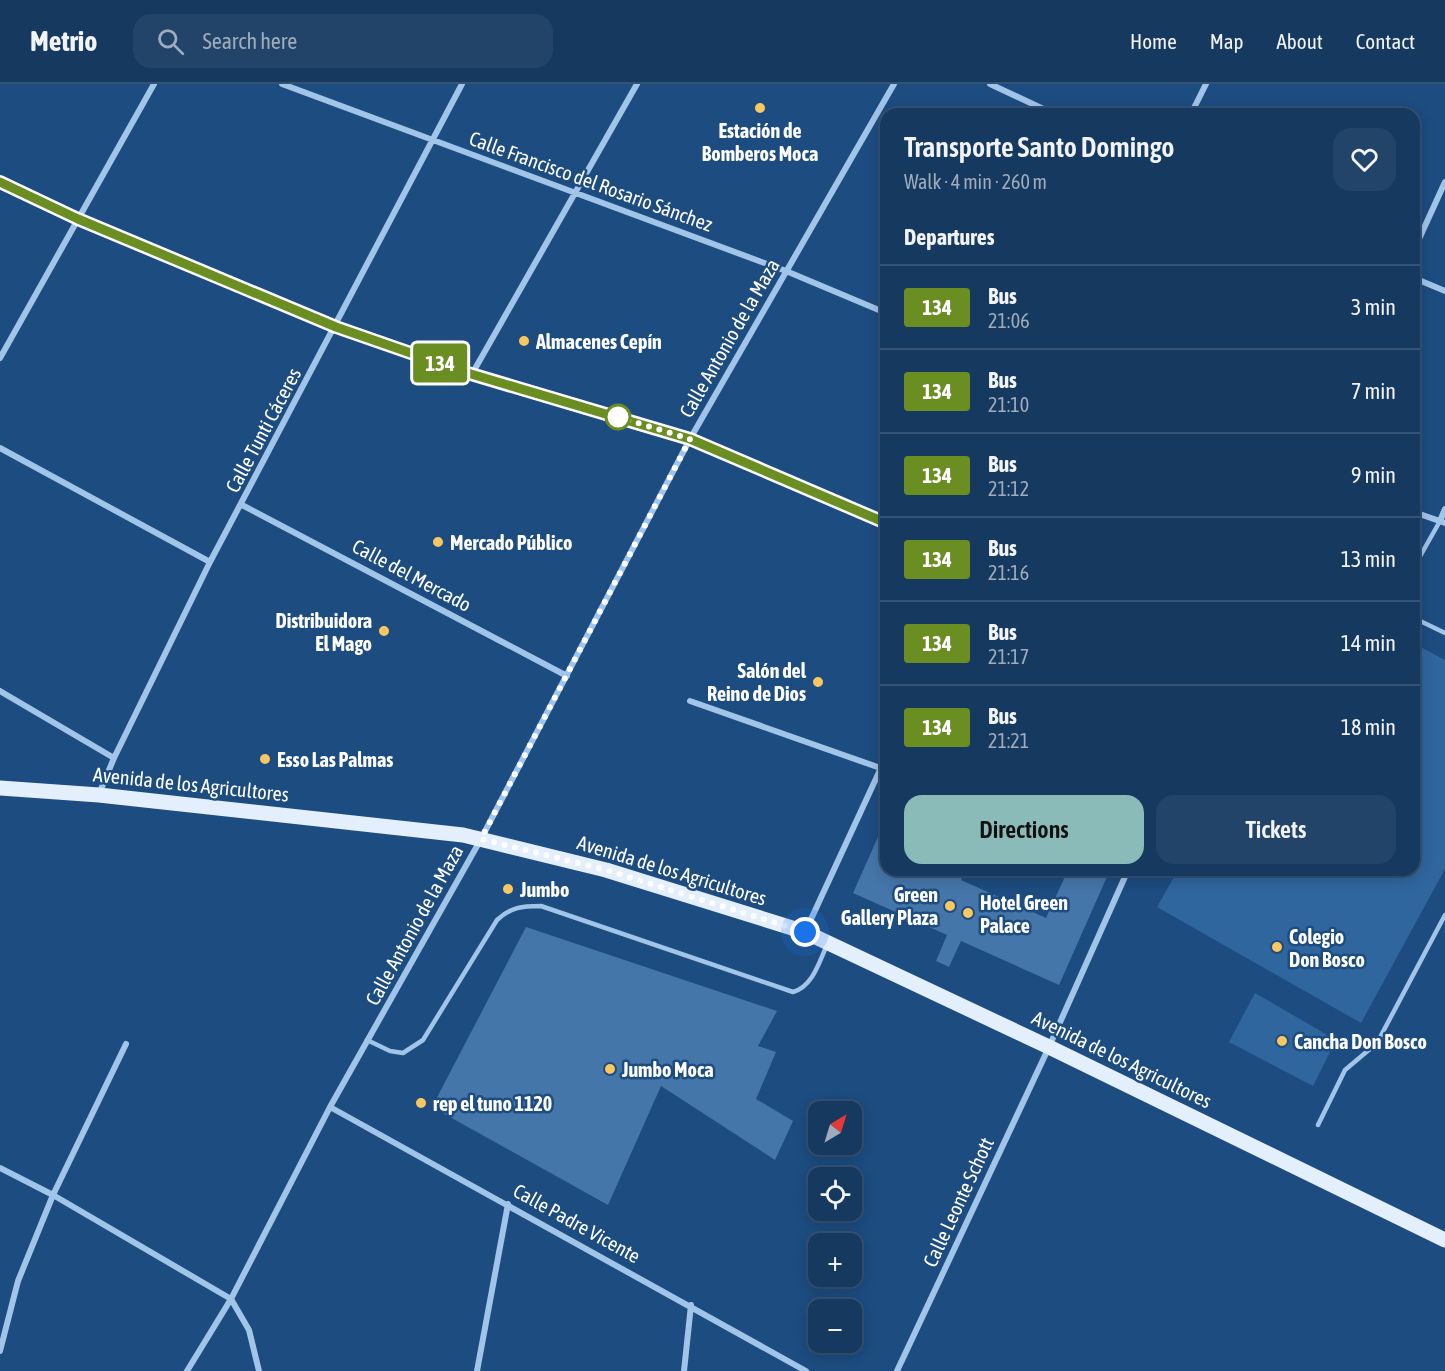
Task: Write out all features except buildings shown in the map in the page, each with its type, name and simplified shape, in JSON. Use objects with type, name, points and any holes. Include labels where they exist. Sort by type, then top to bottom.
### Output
[{"type":"main road","name":"Avenida de los Agricultores","points":[[0,788],[99,795],[481,839],[606,870],[805,932],[1049,1047],[1445,1240]]},
{"type":"street","points":[[0,358],[154,84]]},
{"type":"street","name":"Calle Francisco del Rosario Sánchez","points":[[282,84],[786,271],[880,310]]},
{"type":"street","name":"Calle Tunti Cáceres","points":[[99,795],[114,758],[210,562],[242,506],[462,84]]},
{"type":"street","points":[[471,374],[637,84]]},
{"type":"street","name":"Calle Antonio de la Maza","points":[[880,108],[894,84]]},
{"type":"street","points":[[990,84],[1041,108]]},
{"type":"street","points":[[1194,108],[1206,84]]},
{"type":"street","name":"Calle Antonio de la Maza","points":[[187,1371],[231,1299],[330,1107],[481,839],[690,439],[880,108]]},
{"type":"street","points":[[0,182],[78,219],[336,327],[471,374],[690,439],[880,520]]},
{"type":"street","points":[[1420,237],[1445,182]]},
{"type":"street","points":[[1420,281],[1445,291]]},
{"type":"street","points":[[0,448],[210,562]]},
{"type":"street","name":"Calle del Mercado","points":[[242,506],[567,676]]},
{"type":"street","points":[[1420,514],[1442,522],[1445,509]]},
{"type":"street","points":[[0,691],[114,758]]},
{"type":"street","points":[[690,700],[880,768]]},
{"type":"street","points":[[805,932],[880,777]]},
{"type":"street","name":"Calle Leonte Schott","points":[[897,1371],[1049,1047],[1125,876]]},
{"type":"street","points":[[0,1351],[18,1281],[53,1195],[126,1044]]},
{"type":"street","name":"Calle Padre Vicente","points":[[330,1107],[691,1305],[806,1371]]},
{"type":"street","points":[[0,1168],[53,1195],[231,1299],[249,1330],[259,1371]]},
{"type":"street","points":[[477,1371],[508,1204]]},
{"type":"street","points":[[684,1371],[691,1305]]},
{"type":"lane","points":[[1420,557],[1442,522]]},
{"type":"lane","points":[[1420,621],[1445,633]]},
{"type":"lane","points":[[367,1040],[403,1053],[423,1040],[497,920],[508,909],[516,907],[541,906],[793,992],[803,989],[811,980],[828,943]]},
{"type":"lane","points":[[1318,1125],[1345,1070],[1377,1043],[1445,915]]},
{"type":"shaded area","points":[[1420,647],[1445,660],[1445,869],[1361,1023],[1157,907],[1175,876],[1420,876]]},
{"type":"shaded area","name":"Cancha Don Bosco","points":[[1255,993],[1336,1040],[1313,1086],[1229,1042]]},
{"type":"bus line","name":"134","points":[[0,182],[78,219],[336,327],[471,374],[690,439],[880,520]]},
{"type":"place","name":"Estación de Bomberos Moca","points":[[760,108]]},
{"type":"place","name":"Almacenes Cepín","points":[[524,341]]},
{"type":"place","name":"Mercado Público","points":[[438,542]]},
{"type":"place","name":"Distribuidora El Mago","points":[[384,631]]},
{"type":"place","name":"Salón del Reino de Dios","points":[[818,682]]},
{"type":"place","name":"Esso Las Palmas","points":[[265,759]]},
{"type":"place","name":"Jumbo","points":[[508,889]]},
{"type":"place","name":"Green Gallery Plaza","points":[[950,906]]},
{"type":"place","name":"Hotel Green Palace","points":[[968,913]]},
{"type":"place","name":"Colegio Don Bosco","points":[[1277,947]]},
{"type":"place","name":"Cancha Don Bosco","points":[[1282,1041]]},
{"type":"place","name":"Jumbo Moca","points":[[610,1069]]},
{"type":"place","name":"rep el tuno 1120","points":[[421,1103]]},
{"type":"route","points":[[618,417],[690,439],[481,839],[606,870],[805,932]]}]
